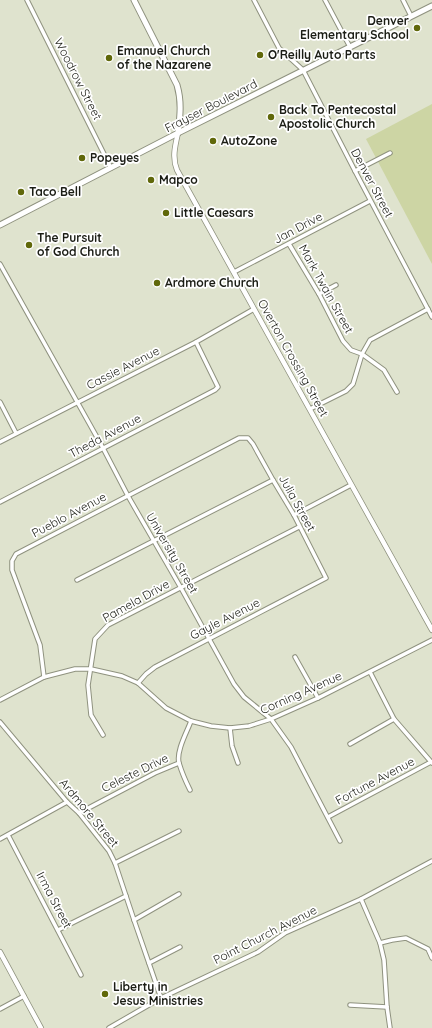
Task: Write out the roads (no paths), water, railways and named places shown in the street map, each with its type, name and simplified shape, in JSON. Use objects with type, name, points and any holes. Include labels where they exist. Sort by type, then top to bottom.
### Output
[{"type":"main road","name":"Overton Crossing Street","points":[[134,0],[180,93],[181,106],[178,134]]},
{"type":"main road","name":"Frayser Boulevard","points":[[0,225],[303,70],[432,6]]},
{"type":"street","name":"Woodrow Street","points":[[27,0],[111,168]]},
{"type":"street","name":"Denver Street","points":[[254,0],[279,48],[303,70],[370,201],[432,317]]},
{"type":"street","points":[[325,0],[350,47]]},
{"type":"street","points":[[403,0],[411,16]]},
{"type":"street","name":"Overton Crossing Street","points":[[178,134],[174,150],[176,166],[432,630]]},
{"type":"street","points":[[355,172],[390,153]]},
{"type":"street","name":"Jan Drive","points":[[234,272],[370,201]]},
{"type":"street","name":"Mark Twain Street","points":[[289,244],[319,294],[343,341],[351,350],[362,354],[384,370],[397,392]]},
{"type":"street","name":"University Street","points":[[0,264],[234,684],[244,697],[272,719],[291,747],[340,841]]},
{"type":"street","points":[[319,294],[336,285]]},
{"type":"street","name":"Cassie Avenue","points":[[0,442],[196,342],[254,309]]},
{"type":"street","points":[[310,409],[346,391],[353,384],[362,354],[370,340],[428,309]]},
{"type":"street","name":"Theda Avenue","points":[[0,502],[215,390],[218,386],[196,342]]},
{"type":"street","points":[[0,402],[16,433]]},
{"type":"street","name":"Pueblo Avenue","points":[[44,677],[40,645],[12,570],[12,560],[16,554],[239,438],[248,438]]},
{"type":"street","name":"Julia Street","points":[[248,438],[253,444],[294,515],[326,578]]},
{"type":"street","points":[[77,580],[273,480]]},
{"type":"street","points":[[294,515],[351,485]]},
{"type":"street","name":"Pamela Drive","points":[[103,735],[91,714],[88,686],[95,639],[108,625],[299,527]]},
{"type":"street","name":"Gayle Avenue","points":[[138,683],[155,667],[326,578]]},
{"type":"street","name":"Corning Avenue","points":[[0,700],[44,677],[75,669],[91,669],[122,676],[138,683],[166,708],[191,721],[211,726],[230,728],[249,726],[272,719],[318,698],[432,640]]},
{"type":"street","points":[[295,657],[318,698]]},
{"type":"street","points":[[370,672],[394,719],[431,763]]},
{"type":"street","points":[[350,744],[394,719]]},
{"type":"street","points":[[190,790],[179,763],[179,757],[191,721]]},
{"type":"street","name":"Ardmore Street","points":[[0,722],[110,851],[161,998]]},
{"type":"street","points":[[230,728],[232,746],[238,763]]},
{"type":"street","name":"Celeste Drive","points":[[78,813],[155,773],[179,763]]},
{"type":"street","name":"Fortune Avenue","points":[[328,817],[431,763]]},
{"type":"street","points":[[0,839],[67,802]]},
{"type":"street","points":[[115,863],[180,831]]},
{"type":"street","name":"Irma Street","points":[[8,835],[81,975]]},
{"type":"street","name":"Point Church Avenue","points":[[108,1028],[161,998],[258,952],[285,933],[361,899],[432,861]]},
{"type":"street","points":[[134,920],[179,894]]},
{"type":"street","points":[[58,930],[126,896]]},
{"type":"street","points":[[361,899],[380,943],[384,960],[390,1028]]},
{"type":"street","points":[[380,943],[406,938],[428,949],[432,958]]},
{"type":"street","points":[[149,963],[180,947]]},
{"type":"street","points":[[0,952],[41,1028]]},
{"type":"street","points":[[0,1009],[24,996]]},
{"type":"street","points":[[350,1005],[387,1007]]},
{"type":"place","name":"Denver Elementary School","points":[[417,28]]},
{"type":"place","name":"O'Reilly Auto Parts","points":[[260,55]]},
{"type":"place","name":"Emanuel Church of the Nazarene","points":[[109,58]]},
{"type":"place","name":"Back To Pentecostal Apostolic Church","points":[[271,117]]},
{"type":"place","name":"AutoZone","points":[[213,141]]},
{"type":"place","name":"Popeyes","points":[[82,158]]},
{"type":"place","name":"Mapco","points":[[151,180]]},
{"type":"place","name":"Taco Bell","points":[[21,192]]},
{"type":"place","name":"Little Caesars","points":[[166,213]]},
{"type":"place","name":"The Pursuit of God Church","points":[[29,245]]},
{"type":"place","name":"Ardmore Church","points":[[157,283]]},
{"type":"place","name":"Liberty in Jesus Ministries","points":[[105,994]]}]
